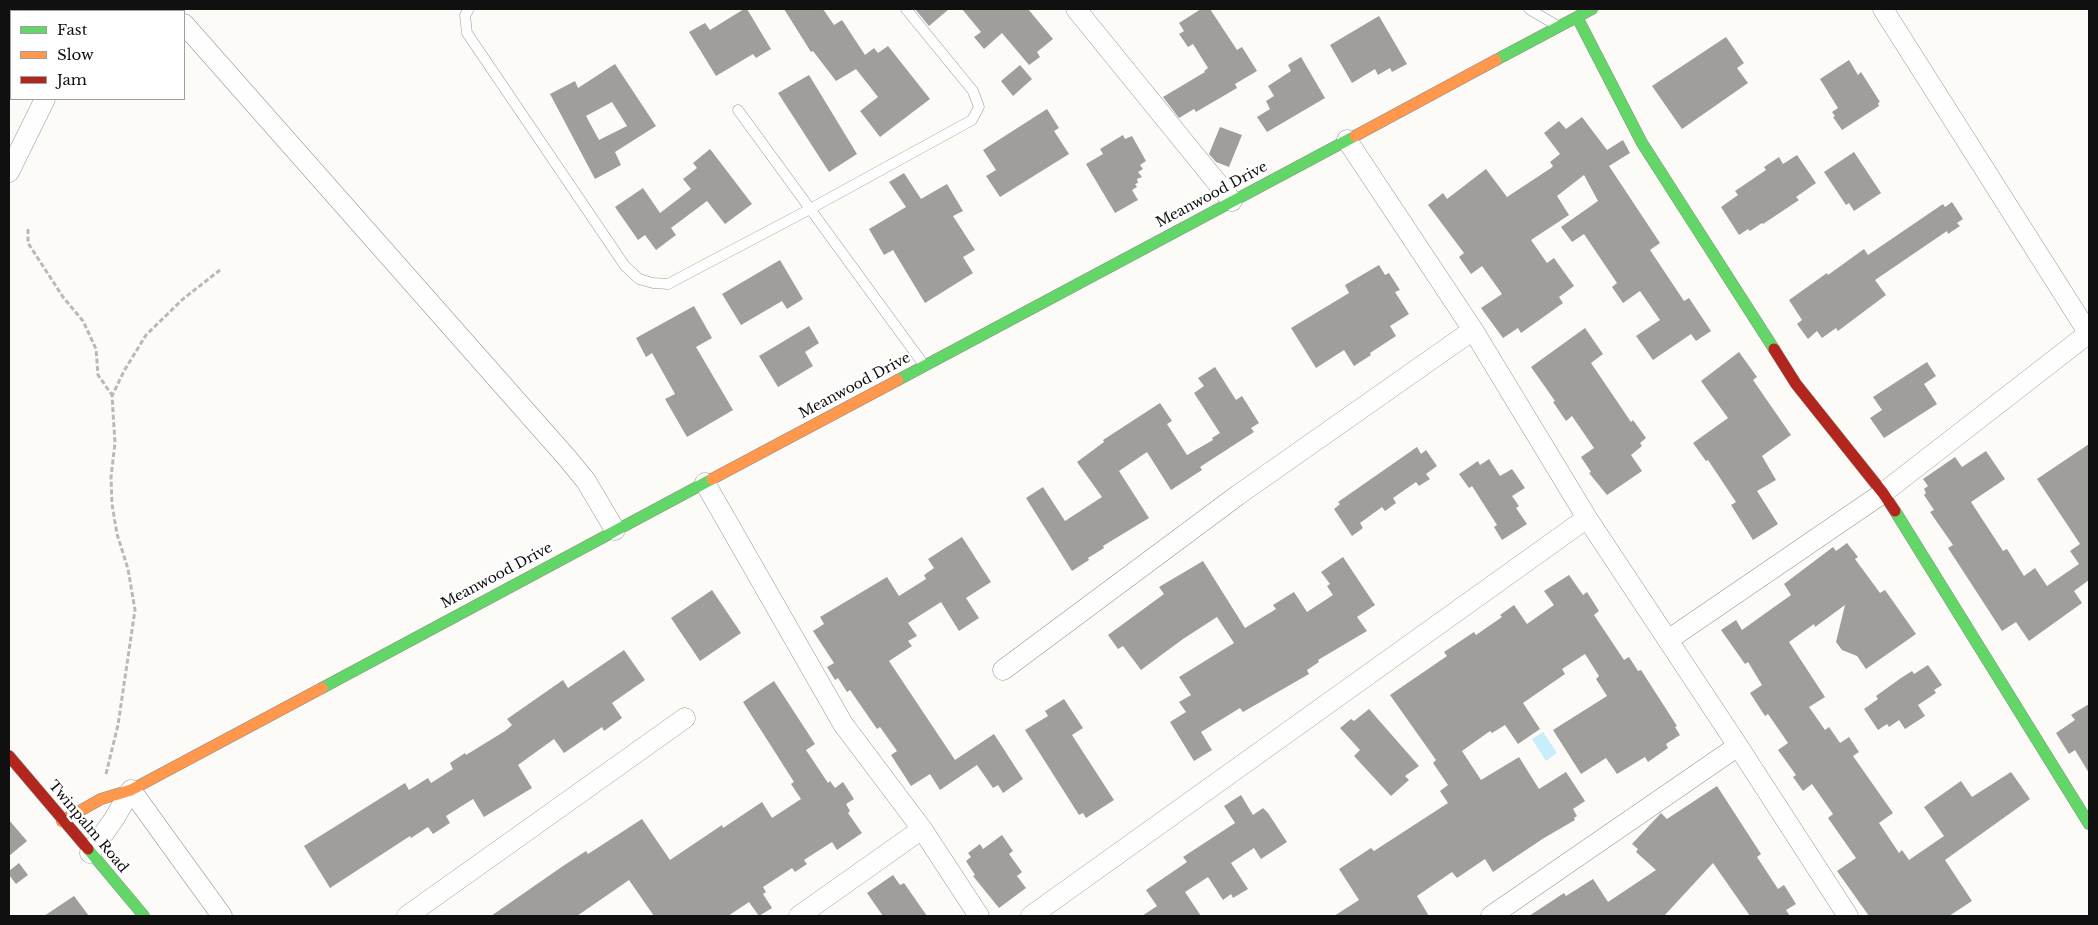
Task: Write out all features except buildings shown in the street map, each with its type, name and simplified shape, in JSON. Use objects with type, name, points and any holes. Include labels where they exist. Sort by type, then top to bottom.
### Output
[{"type":"street","points":[[1076,9],[1232,201]]},
{"type":"street","name":"Meanwood Drive","points":[[62,820],[101,799],[131,790],[1592,9]]},
{"type":"street","points":[[1668,640],[1883,493],[2089,333],[1883,9]]},
{"type":"street","points":[[1577,17],[1642,143],[1720,262],[1796,384],[1883,493],[2089,824]]},
{"type":"street","points":[[185,25],[568,458],[586,481],[615,530]]},
{"type":"street","points":[[9,172],[45,100]]},
{"type":"street","points":[[1348,140],[1473,330],[1587,518],[1848,916]]},
{"type":"street","points":[[1003,670],[1238,494],[1473,330]]},
{"type":"street","points":[[705,484],[843,724],[922,829],[979,916]]},
{"type":"street","points":[[1031,916],[1587,518]]},
{"type":"street","points":[[407,916],[685,718]]},
{"type":"street","points":[[1491,916],[1738,746]]},
{"type":"street","name":"Twinpalm Road","points":[[9,756],[144,916]]},
{"type":"street","points":[[90,853],[114,819],[131,790],[222,916]]},
{"type":"street","points":[[799,916],[922,829]]},
{"type":"lane","points":[[468,9],[465,15],[467,33],[625,266],[639,279],[653,283],[668,284],[972,120],[980,107],[974,91],[906,9]]},
{"type":"lane","points":[[1529,9],[1559,27]]},
{"type":"lane","points":[[738,110],[925,366]]},
{"type":"path","points":[[28,229],[28,243],[63,296],[83,321],[96,349],[98,375],[112,396]]},
{"type":"path","points":[[101,799],[118,725],[135,610],[128,569],[117,534],[112,504],[111,477],[115,443],[112,396],[124,371],[146,335],[183,299],[220,270]]},
{"type":"water","points":[[1543,732],[1557,753],[1546,761],[1532,739]]},
{"type":"traffic: fast","points":[[1496,60],[1592,9]]},
{"type":"traffic: fast","points":[[1577,17],[1642,143],[1774,349]]},
{"type":"traffic: fast","points":[[898,380],[1355,136]]},
{"type":"traffic: fast","points":[[322,688],[712,479]]},
{"type":"traffic: fast","points":[[1895,511],[2089,824]]},
{"type":"traffic: fast","points":[[88,849],[144,916]]},
{"type":"traffic: slow","points":[[1355,136],[1496,60]]},
{"type":"traffic: slow","points":[[712,479],[898,380]]},
{"type":"traffic: slow","points":[[62,821],[101,799],[131,790],[322,688]]},
{"type":"traffic: jam","points":[[1774,349],[1796,384],[1883,493],[1895,511]]},
{"type":"traffic: jam","points":[[9,756],[88,849]]}]
